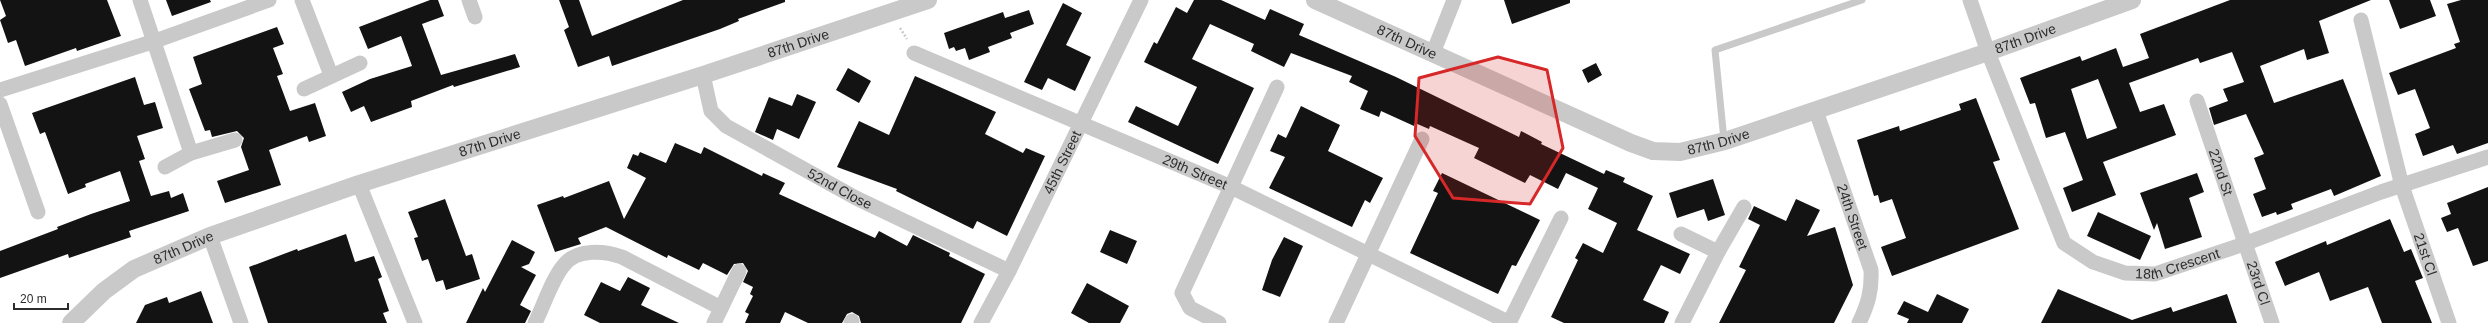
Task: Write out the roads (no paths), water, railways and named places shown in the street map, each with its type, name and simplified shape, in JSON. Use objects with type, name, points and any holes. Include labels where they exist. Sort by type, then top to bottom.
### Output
[{"type":"street","points":[[140,0],[155,41],[191,153]]},
{"type":"street","points":[[0,90],[155,41],[269,0]]},
{"type":"street","points":[[302,0],[331,76]]},
{"type":"street","points":[[469,0],[475,17]]},
{"type":"street","name":"87th Drive","points":[[71,323],[104,291],[134,269],[210,236],[359,184],[703,75],[893,13],[928,0]]},
{"type":"street","name":"45th Street","points":[[981,323],[1009,271],[1141,0]]},
{"type":"street","name":"87th Drive","points":[[1315,0],[1631,144],[1653,151],[1680,152],[1724,141],[1816,111],[1988,52],[2132,0]]},
{"type":"street","points":[[1433,53],[1454,0]]},
{"type":"street","name":"18th Crescent","points":[[1970,0],[1988,52],[2064,243],[2099,264],[2125,273],[2155,274],[2488,157]]},
{"type":"street","name":"21st Cl","points":[[2361,20],[2402,186],[2449,323]]},
{"type":"street","name":"29th Street","points":[[914,53],[1231,187],[1510,323]]},
{"type":"street","points":[[304,89],[360,63]]},
{"type":"street","name":"52nd Close","points":[[703,75],[711,111],[726,126],[856,198],[1009,271]]},
{"type":"street","points":[[1219,323],[1190,308],[1182,293],[1277,87]]},
{"type":"street","name":"22nd St","points":[[2197,101],[2244,244]]},
{"type":"street","points":[[0,104],[38,212]]},
{"type":"street","name":"24th Street","points":[[1816,111],[1871,270],[1872,286],[1870,300],[1859,323]]},
{"type":"street","points":[[1336,323],[1422,139]]},
{"type":"street","points":[[165,167],[191,153],[235,140]]},
{"type":"street","points":[[359,184],[415,323]]},
{"type":"street","points":[[1682,323],[1718,252],[1744,207]]},
{"type":"street","points":[[1510,323],[1561,218]]},
{"type":"street","points":[[1681,234],[1718,252]]},
{"type":"street","points":[[210,236],[242,323]]},
{"type":"street","name":"23rd Cl","points":[[2244,244],[2272,323]]},
{"type":"street","points":[[535,323],[564,264],[577,256],[590,253],[607,252],[622,257],[722,308]]},
{"type":"street","points":[[714,323],[740,271]]},
{"type":"lane","points":[[1724,141],[1714,50],[1862,0]]}]
